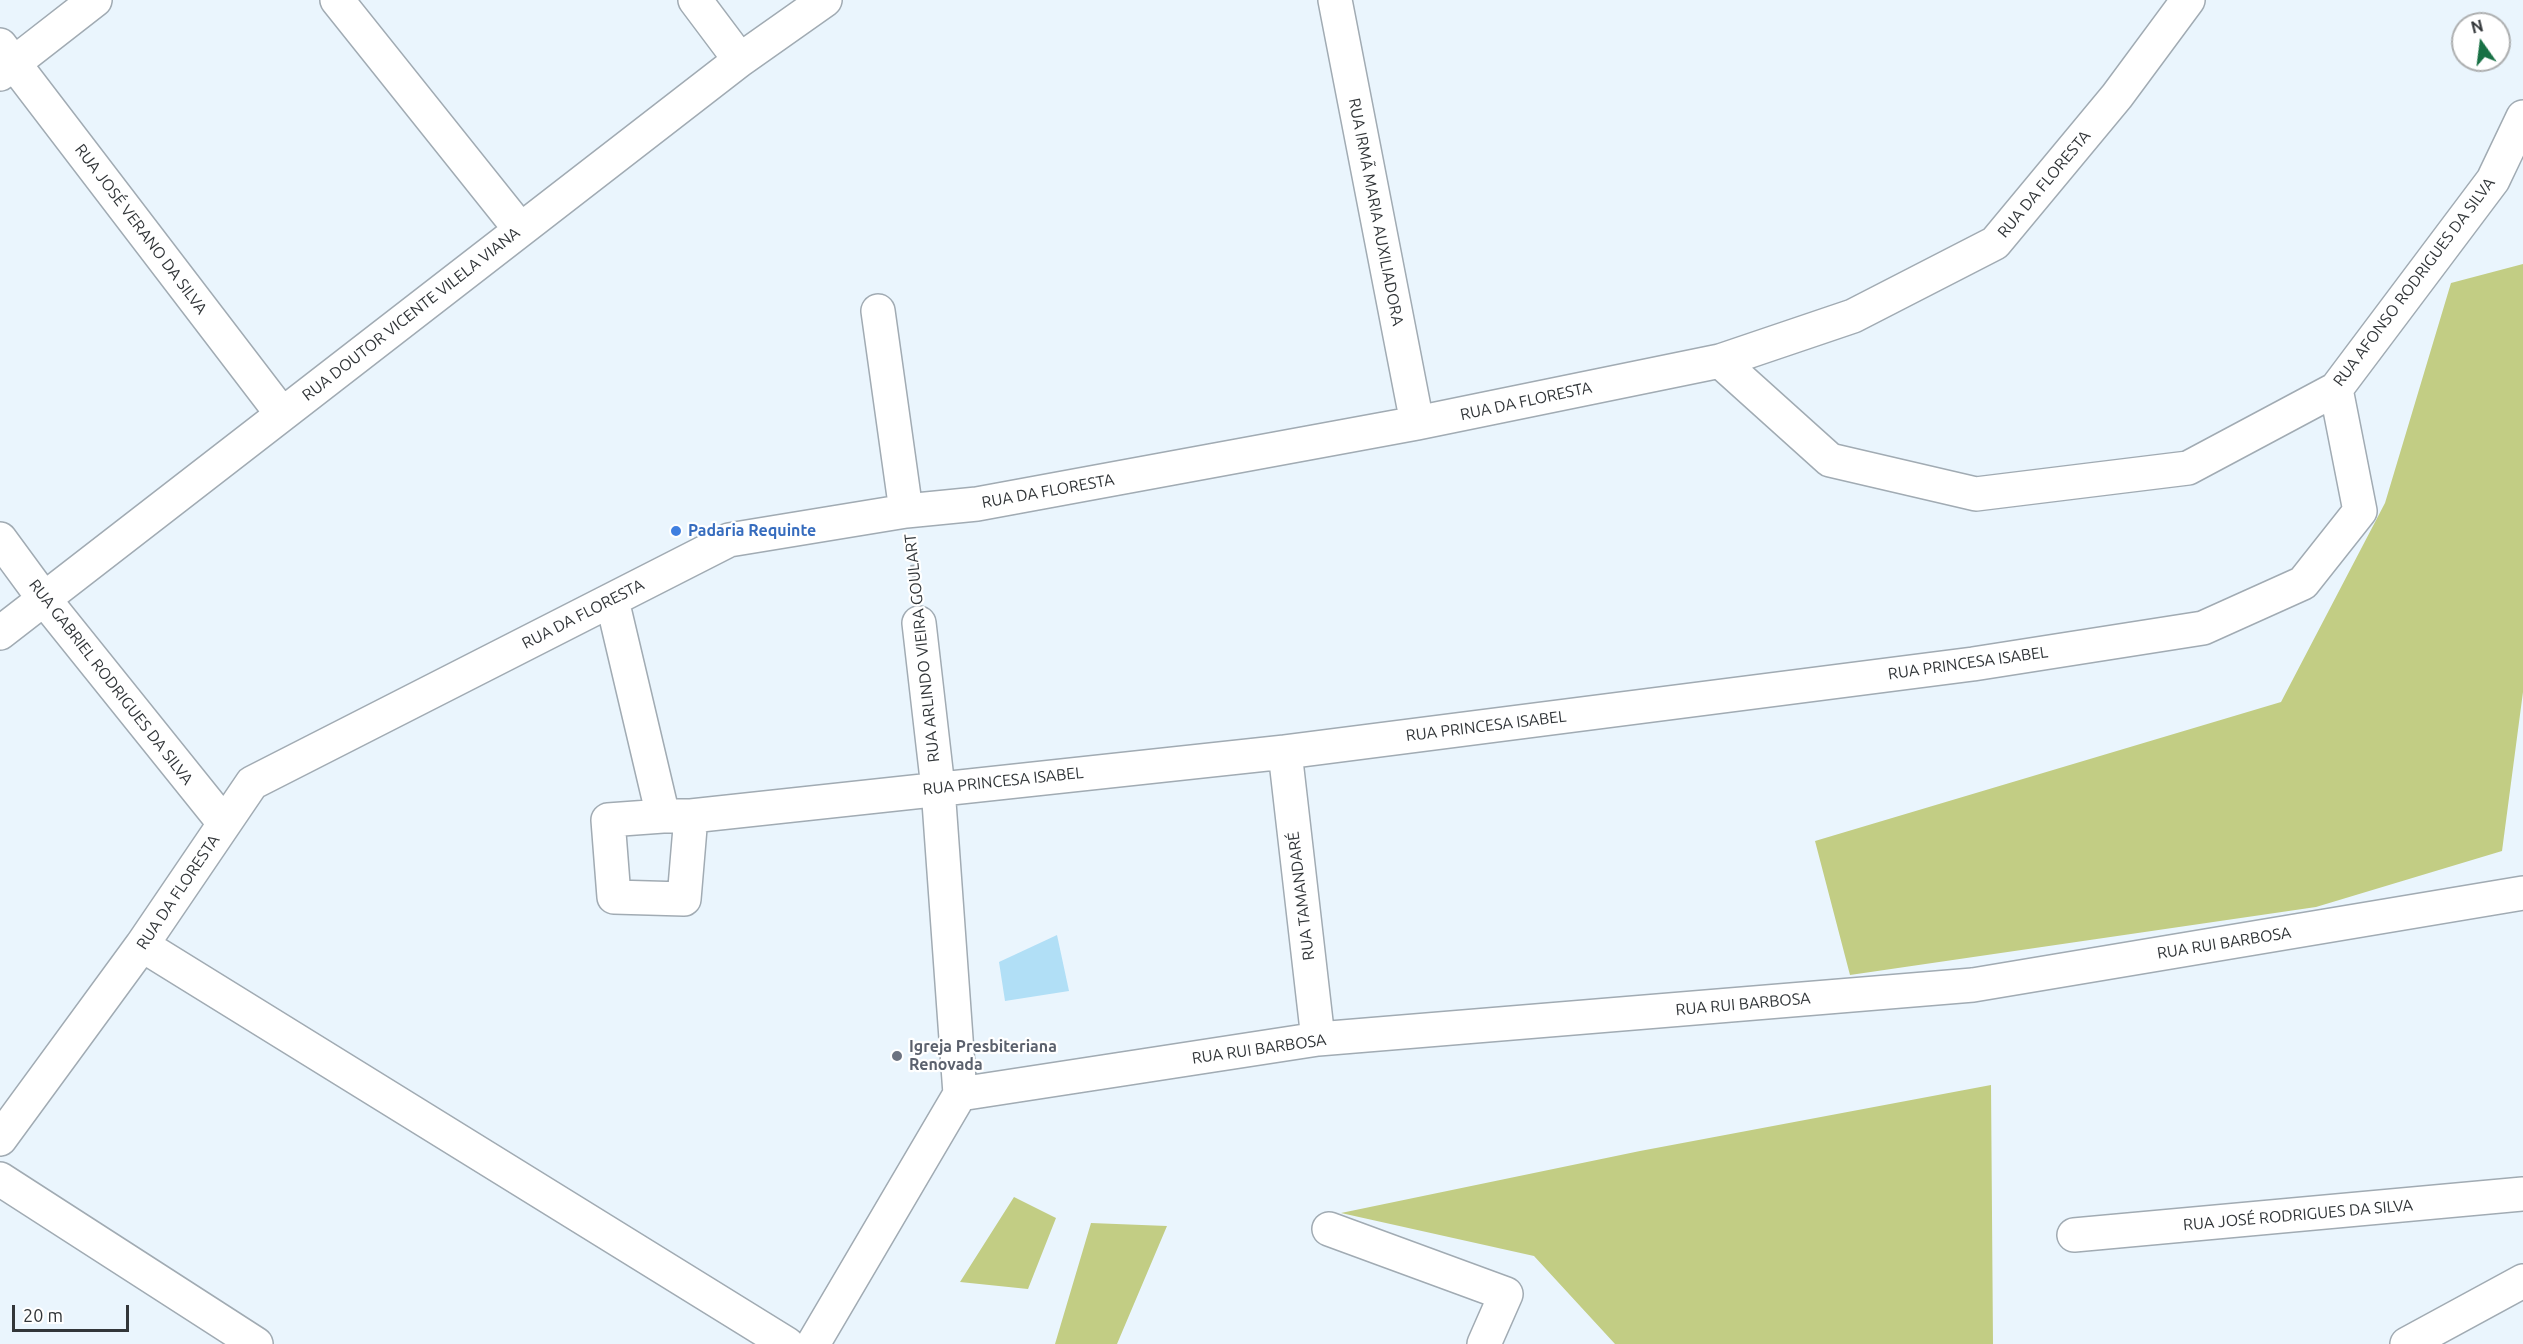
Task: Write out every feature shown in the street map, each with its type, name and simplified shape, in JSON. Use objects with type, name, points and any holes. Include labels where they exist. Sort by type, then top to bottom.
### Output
[{"type":"street","points":[[5,61],[95,0]]},
{"type":"street","points":[[338,0],[520,230]]},
{"type":"street","points":[[695,0],[740,60]]},
{"type":"street","name":"RUA DOUTOR VICENTE VILELA VIANA","points":[[0,633],[740,60],[825,0]]},
{"type":"street","name":"RUA IRMÃ MARIA AUXILIADORA","points":[[1335,0],[1418,423]]},
{"type":"street","name":"RUA DA FLORESTA","points":[[0,1139],[142,945],[252,783],[729,540],[906,511],[977,504],[1418,423],[1720,361],[1853,316],[1995,243],[2117,96],[2188,0]]},
{"type":"street","name":"RUA JOSÉ VERANO DA SILVA","points":[[5,61],[282,414]]},
{"type":"street","name":"RUA AFONSO RODRIGUES DA SILVA","points":[[1720,361],[1830,460],[1976,494],[2188,468],[2336,389],[2493,180],[2523,117]]},
{"type":"street","name":"RUA ARLINDO VIEIRA GOULART","points":[[878,311],[906,511]]},
{"type":"street","name":"RUA PRINCESA ISABEL","points":[[612,600],[677,816],[1285,752],[1973,664],[2203,628],[2303,583],[2361,511],[2336,389]]},
{"type":"street","name":"RUA GABRIEL RODRIGUES DA SILVA","points":[[0,540],[224,823]]},
{"type":"street","name":"RUA ARLINDO VIEIRA GOULART","points":[[919,624],[938,788],[960,1094]]},
{"type":"street","name":"RUA TAMANDARÉ","points":[[1285,752],[1318,1039]]},
{"type":"street","name":"RUA RUI BARBOSA","points":[[960,1094],[1318,1039],[1973,985],[2523,893]]},
{"type":"street","points":[[142,945],[787,1344]]},
{"type":"street","points":[[813,1344],[960,1094]]},
{"type":"street","points":[[0,1179],[256,1344]]},
{"type":"street","name":"RUA JOSÉ RODRIGUES DA SILVA","points":[[2074,1235],[2523,1194]]},
{"type":"street","points":[[1329,1229],[1506,1294],[1484,1344]]},
{"type":"street","points":[[2407,1344],[2523,1281]]},
{"type":"path","name":"RUA ARLINDO VIEIRA GOULART","points":[[906,511],[919,624]]},
{"type":"green space","points":[[2523,264],[2523,692],[2502,851],[2316,907],[1850,975],[1815,841],[2281,702],[2385,503],[2451,283]]},
{"type":"green space","points":[[1991,1085],[1993,1344],[1615,1344],[1534,1256],[1341,1213],[1640,1151]]},
{"type":"green space","points":[[1014,1197],[1056,1218],[1028,1289],[960,1282]]},
{"type":"green space","points":[[1091,1223],[1167,1226],[1117,1344],[1055,1344]]},
{"type":"water","points":[[1057,935],[1069,991],[1005,1001],[999,962]]},
{"type":"place","name":"Padaria Requinte","points":[[676,531]]},
{"type":"place","name":"Igreja Presbiteriana Renovada","points":[[897,1056]]}]
